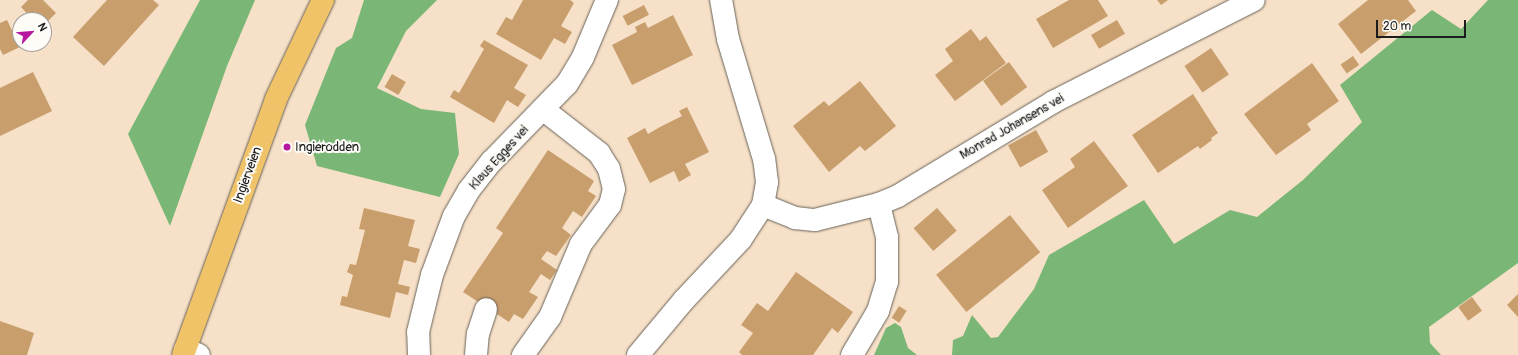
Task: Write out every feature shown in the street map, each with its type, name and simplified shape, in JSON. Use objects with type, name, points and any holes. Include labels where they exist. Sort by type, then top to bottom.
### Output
[{"type":"main road","name":"Ingierveien","points":[[189,353],[276,99],[323,0]]},
{"type":"street","name":"Klaus Egges vei","points":[[419,355],[417,341],[426,302],[439,254],[454,216],[469,190],[492,161],[557,97],[576,70],[607,0]]},
{"type":"street","points":[[638,355],[684,300],[741,240],[763,204],[767,182],[764,159],[728,39],[720,0]]},
{"type":"street","name":"Monrad Johansens vei","points":[[763,204],[795,218],[815,220],[879,204],[898,196],[1053,102],[1254,0]]},
{"type":"street","points":[[522,355],[550,317],[581,244],[610,205],[614,189],[609,169],[599,153],[544,110]]},
{"type":"street","points":[[852,355],[878,311],[887,282],[887,237],[879,204]]},
{"type":"street","points":[[476,355],[478,334],[486,309]]},
{"type":"green space","points":[[200,0],[255,0],[227,66],[170,226],[128,134]]},
{"type":"green space","points":[[364,0],[437,0],[406,31],[377,88],[421,109],[455,113],[459,154],[440,197],[317,166],[305,125],[336,48],[352,38]]},
{"type":"green space","points":[[1488,0],[1518,0],[1518,263],[1429,327],[1430,343],[1441,355],[952,355],[953,340],[963,336],[972,315],[991,338],[998,337],[1034,289],[1049,255],[1144,200],[1174,244],[1230,210],[1257,217],[1303,180],[1362,122],[1340,85],[1432,10],[1461,29]]},
{"type":"green space","points":[[895,323],[901,327],[908,348],[917,355],[874,355],[886,328]]},
{"type":"building","points":[[28,0],[43,0],[56,13],[52,17],[52,12],[26,12],[21,7]]},
{"type":"building","points":[[107,0],[153,0],[159,5],[104,66],[73,37]]},
{"type":"building","points":[[523,0],[570,0],[574,3],[561,26],[572,32],[565,44],[554,38],[541,60],[496,34],[506,17],[512,20]]},
{"type":"building","points":[[1069,0],[1098,0],[1108,16],[1053,48],[1036,19]]},
{"type":"building","points":[[1157,0],[1168,0],[1161,5]]},
{"type":"building","points":[[1368,0],[1408,0],[1416,11],[1361,54],[1338,24]]},
{"type":"building","points":[[644,5],[649,15],[628,26],[623,16]]},
{"type":"building","points":[[673,15],[693,55],[632,85],[612,45],[637,32],[635,27],[645,22],[648,28]]},
{"type":"building","points":[[7,20],[12,30],[12,51],[3,55],[0,49],[0,23]]},
{"type":"building","points":[[1117,20],[1125,34],[1099,49],[1091,35]]},
{"type":"building","points":[[971,29],[980,41],[986,36],[1006,63],[955,101],[935,75],[953,61],[945,49]]},
{"type":"building","points":[[484,40],[528,65],[514,88],[526,95],[518,107],[507,100],[494,123],[450,97],[454,90],[459,93],[484,49],[480,46]]},
{"type":"building","points":[[1211,48],[1229,75],[1202,92],[1184,66]]},
{"type":"building","points":[[1353,56],[1359,65],[1347,74],[1341,64]]},
{"type":"building","points":[[1009,62],[1027,87],[1001,106],[983,81]]},
{"type":"building","points":[[1312,63],[1339,101],[1307,124],[1311,130],[1276,155],[1244,114]]},
{"type":"building","points":[[33,72],[52,111],[0,136],[0,88]]},
{"type":"building","points":[[392,74],[406,82],[398,95],[384,87]]},
{"type":"building","points":[[860,81],[896,126],[865,151],[860,146],[829,172],[793,126],[824,101],[829,106]]},
{"type":"building","points":[[1193,94],[1218,133],[1211,138],[1212,140],[1200,149],[1198,146],[1158,173],[1132,135]]},
{"type":"building","points":[[687,107],[709,152],[685,164],[691,175],[679,182],[674,171],[650,183],[627,138],[645,128],[648,134],[682,116],[679,111]]},
{"type":"building","points":[[1036,130],[1048,152],[1020,167],[1008,146]]},
{"type":"building","points":[[1094,141],[1128,186],[1068,228],[1042,190],[1075,167],[1070,159]]},
{"type":"building","points":[[548,150],[594,181],[588,191],[596,196],[582,217],[573,211],[562,228],[571,235],[556,256],[547,251],[541,259],[557,270],[550,280],[541,274],[529,292],[538,297],[523,319],[514,314],[509,322],[463,292],[503,233],[496,228]]},
{"type":"building","points":[[364,208],[415,220],[408,246],[420,249],[416,263],[404,260],[398,284],[410,287],[408,295],[396,292],[390,318],[340,305],[342,296],[347,297],[353,275],[347,272],[350,264],[356,265],[365,230],[359,229]]},
{"type":"building","points":[[937,208],[957,231],[933,251],[914,228]]},
{"type":"building","points":[[1010,215],[1040,252],[966,312],[936,275]]},
{"type":"building","points":[[796,272],[853,312],[838,333],[832,328],[813,355],[742,355],[739,352],[753,333],[741,325],[757,303],[768,311]]},
{"type":"building","points":[[1518,294],[1518,317],[1507,305]]},
{"type":"building","points":[[1472,297],[1482,311],[1468,321],[1458,307]]},
{"type":"building","points":[[899,306],[907,311],[899,323],[892,318]]},
{"type":"building","points":[[0,321],[34,333],[27,355],[0,355]]},
{"type":"place","name":"Ingierodden","points":[[287,147]]}]
